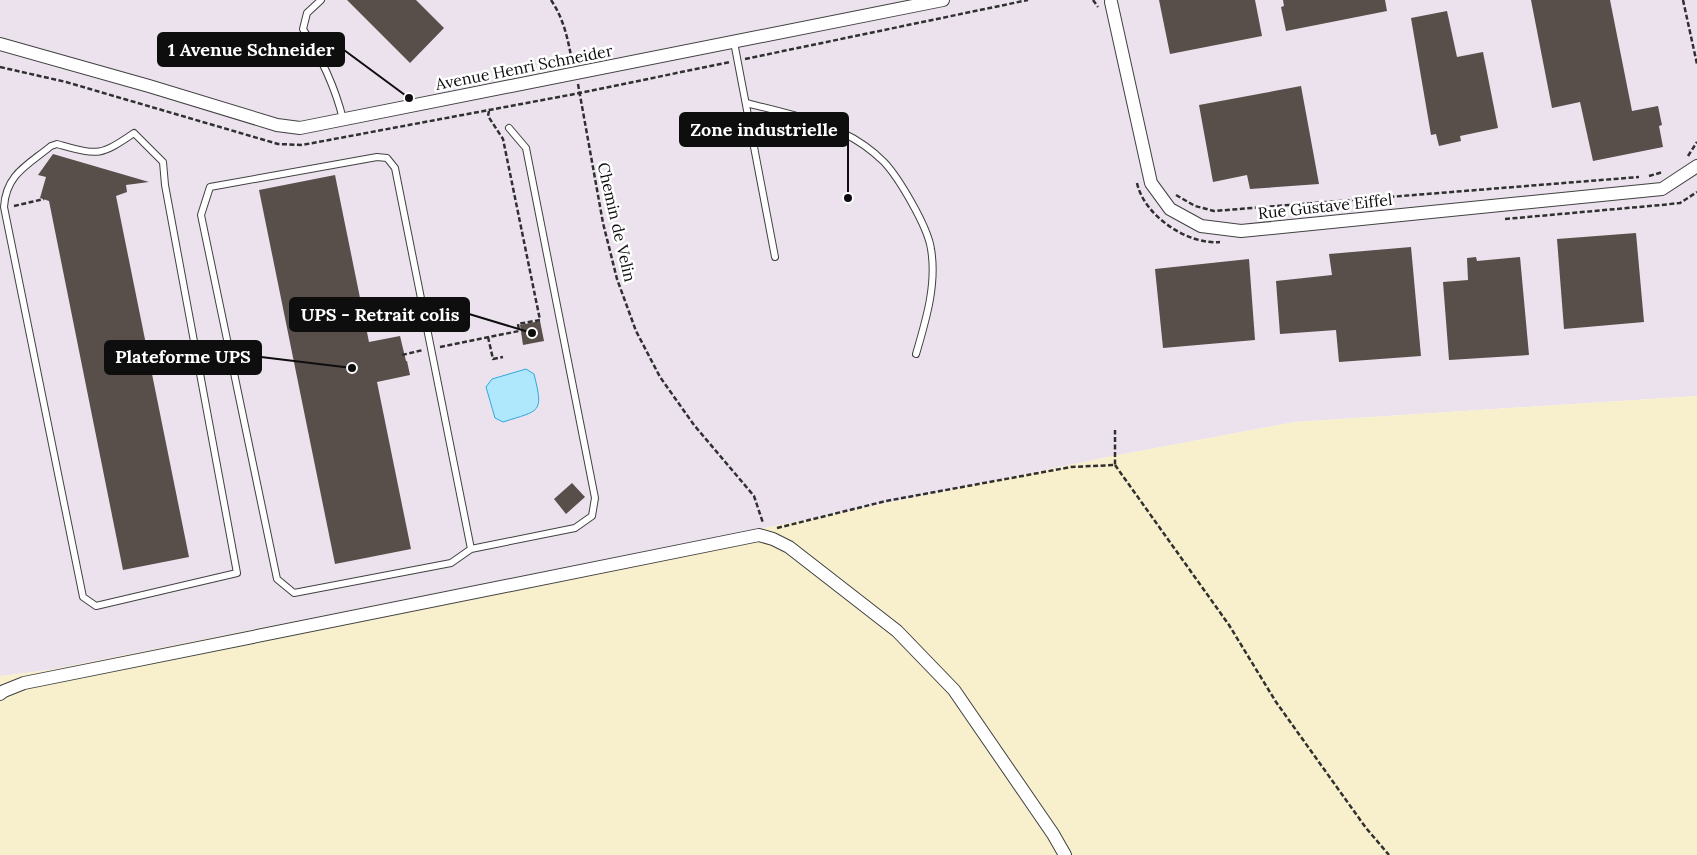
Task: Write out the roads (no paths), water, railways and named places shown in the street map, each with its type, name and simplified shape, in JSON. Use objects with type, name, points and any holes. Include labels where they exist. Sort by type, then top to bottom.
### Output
[{"type":"street","name":"Avenue Henri Schneider","points":[[0,44],[149,86],[277,125],[300,128],[943,0]]},
{"type":"street","name":"Rue Gustave Eiffel","points":[[1108,3],[1151,183],[1170,209],[1201,226],[1241,231],[1662,189],[1697,166]]},
{"type":"street","points":[[0,694],[24,683],[763,533],[789,547],[897,631],[954,690],[1065,855]]},
{"type":"lane","points":[[321,0],[307,13],[303,29],[316,50],[337,95],[343,119]]},
{"type":"lane","points":[[734,42],[776,257]]},
{"type":"lane","points":[[746,103],[801,116],[841,132],[866,147],[885,163],[917,210],[931,248],[932,282],[928,316],[916,354]]},
{"type":"lane","points":[[471,549],[395,168],[387,158],[378,157],[210,187],[201,215],[277,579],[294,593],[451,562],[471,549],[576,528],[592,516],[595,498],[526,148],[509,128]]},
{"type":"lane","points":[[134,133],[163,162],[165,185],[237,573],[96,606],[83,597],[4,206],[6,193],[12,178],[51,146],[57,144],[94,154],[113,148],[134,133]]},
{"type":"water","points":[[526,369],[534,374],[539,397],[536,408],[525,415],[503,422],[495,418],[486,387],[492,379]]},
{"type":"place","name":"1 Avenue Schneider","points":[[409,98]]},
{"type":"place","name":"Zone industrielle","points":[[848,198]]},
{"type":"place","name":"UPS - Retrait colis","points":[[532,333]]},
{"type":"place","name":"Plateforme UPS","points":[[352,368]]}]
